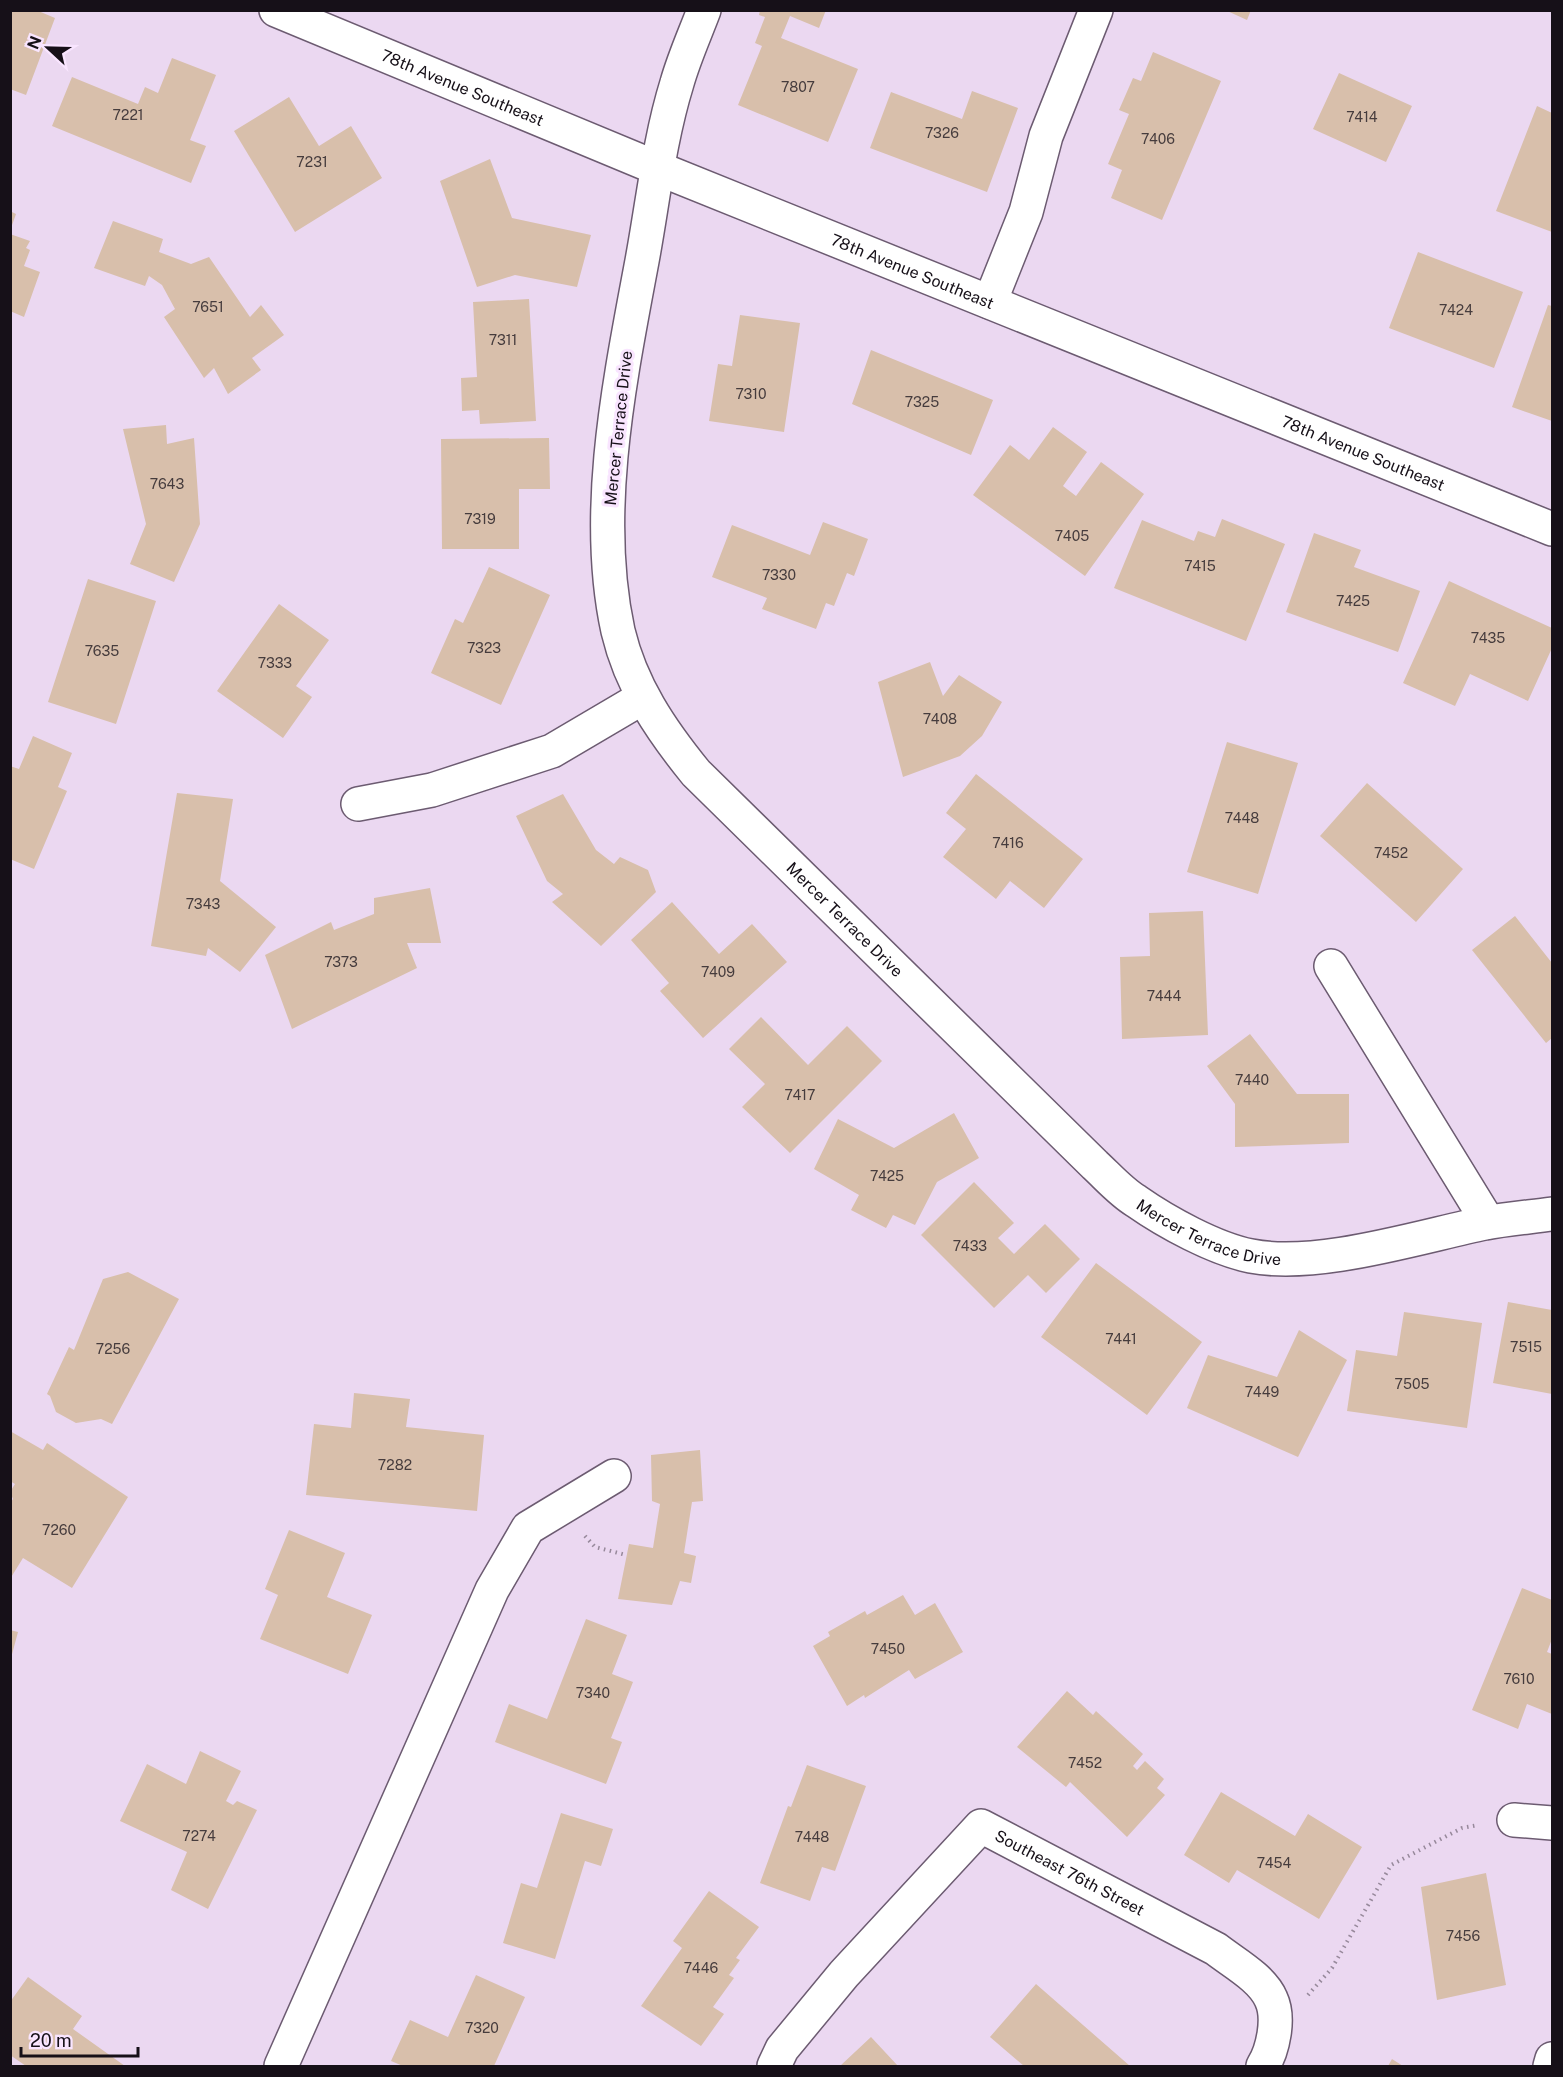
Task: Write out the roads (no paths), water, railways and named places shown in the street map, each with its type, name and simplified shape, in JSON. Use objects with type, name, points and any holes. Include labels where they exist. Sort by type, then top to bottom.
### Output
[{"type":"street","name":"Mercer Terrace Drive","points":[[704,10],[677,83],[657,168],[624,359],[611,471],[609,575],[619,633],[642,698],[665,735],[696,773],[1135,1201],[1206,1240],[1250,1256],[1294,1260],[1370,1248],[1488,1222],[1552,1214]]},
{"type":"street","points":[[990,302],[1026,212],[1046,136],[1096,10]]},
{"type":"street","name":"78th Avenue Southeast","points":[[278,11],[657,168],[1552,529]]},
{"type":"street","points":[[358,804],[432,790],[552,751],[642,698]]},
{"type":"street","points":[[1331,966],[1488,1222]]},
{"type":"street","points":[[281,2067],[492,1590],[528,1528],[614,1476]]},
{"type":"street","points":[[1514,1820],[1552,1823]]},
{"type":"street","name":"Southeast 76th Street","points":[[774,2067],[782,2049],[844,1974],[981,1826],[1216,1949],[1251,1975],[1272,2000],[1275,2031],[1271,2054],[1263,2067]]},
{"type":"street","points":[[1550,2067],[1552,2059]]}]
